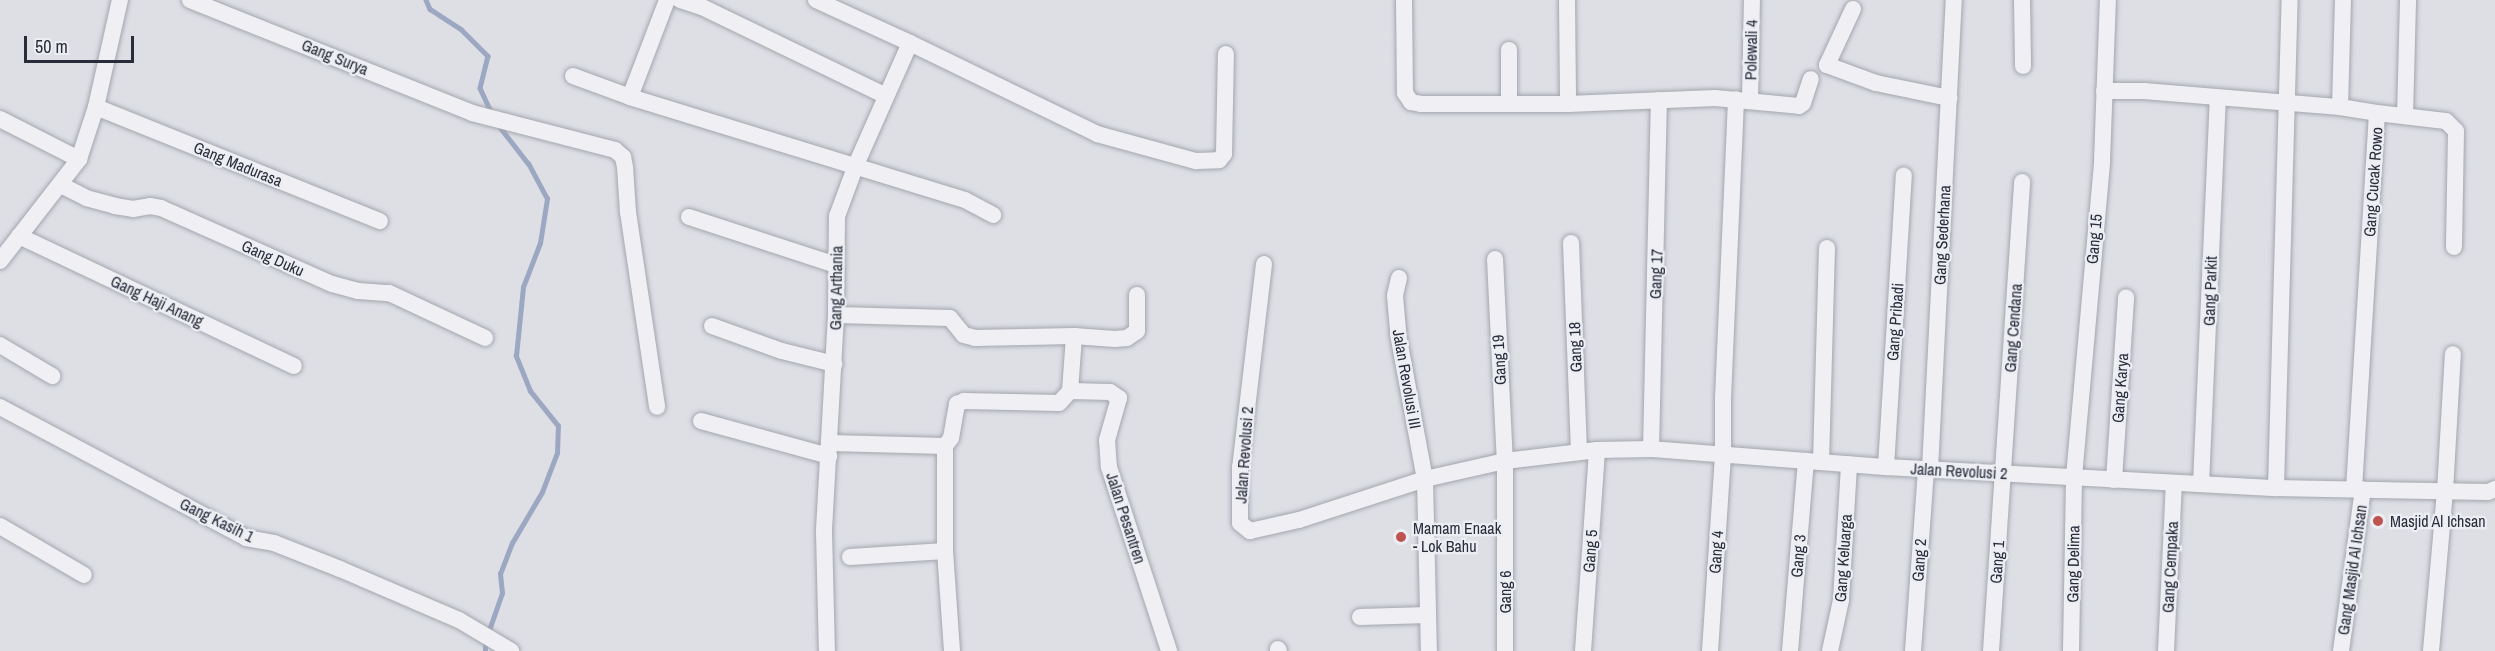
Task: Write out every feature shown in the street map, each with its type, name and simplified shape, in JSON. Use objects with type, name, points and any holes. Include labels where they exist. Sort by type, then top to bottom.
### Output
[{"type":"street","points":[[0,261],[80,159],[96,107],[120,0]]},
{"type":"street","name":"Gang Surya","points":[[190,0],[487,118],[615,150],[623,157],[628,212],[657,407]]},
{"type":"street","points":[[630,97],[667,0]]},
{"type":"street","points":[[680,0],[702,7],[886,96]]},
{"type":"street","points":[[816,0],[1097,135],[1196,161],[1219,160],[1224,154],[1226,54]]},
{"type":"street","points":[[1404,0],[1405,93],[1411,102],[1568,104],[1743,99],[1799,106],[1803,103],[1811,79]]},
{"type":"street","points":[[1567,0],[1568,104]]},
{"type":"street","name":"Polewali 4","points":[[1723,453],[1723,398],[1752,0]]},
{"type":"street","name":"Gang Sederhana","points":[[1928,469],[1954,0]]},
{"type":"street","points":[[2022,0],[2023,66]]},
{"type":"street","name":"Gang 15","points":[[2074,477],[2102,160],[2108,0]]},
{"type":"street","points":[[2276,488],[2290,0]]},
{"type":"street","points":[[2340,107],[2343,0]]},
{"type":"street","points":[[2405,116],[2408,0]]},
{"type":"street","points":[[1853,9],[1827,65],[1876,83],[1949,98]]},
{"type":"street","name":"Gang Arthania","points":[[827,651],[824,532],[837,315],[837,216],[856,165],[910,44]]},
{"type":"street","points":[[1509,50],[1509,103]]},
{"type":"street","points":[[573,76],[630,97],[965,200],[993,214]]},
{"type":"street","name":"Gang Cucak Rowo","points":[[2104,91],[2218,97],[2340,107],[2377,113],[2358,488]]},
{"type":"street","name":"Gang Parkit","points":[[2201,484],[2218,97]]},
{"type":"street","name":"Gang 17","points":[[1651,449],[1659,100]]},
{"type":"street","name":"Gang Madurasa","points":[[96,107],[380,221]]},
{"type":"street","points":[[2377,113],[2446,121],[2456,131],[2454,247]]},
{"type":"street","points":[[0,119],[80,159]]},
{"type":"street","name":"Gang Pribadi","points":[[1886,467],[1904,176]]},
{"type":"street","name":"Gang Cendana","points":[[2003,473],[2022,182]]},
{"type":"street","name":"Gang Duku","points":[[61,185],[86,198],[121,207],[161,208],[332,284],[358,291],[389,293],[485,338]]},
{"type":"street","points":[[689,216],[837,265]]},
{"type":"street","name":"Gang Haji Anang","points":[[19,236],[294,366]]},
{"type":"street","name":"Gang 18","points":[[1571,243],[1579,451]]},
{"type":"street","name":"Gang 3","points":[[1790,651],[1814,462],[1827,248]]},
{"type":"street","name":"Gang 19","points":[[1495,259],[1505,461]]},
{"type":"street","name":"Jalan Revolusi 2","points":[[1264,264],[1240,467],[1240,523],[1243,528],[1250,531],[1299,520],[1425,479],[1505,461],[1597,450],[1651,449],[1723,453],[1849,465],[2276,488],[2488,492],[2495,489]]},
{"type":"street","name":"Jalan Revolusi III","points":[[1400,278],[1395,296],[1398,334],[1425,479]]},
{"type":"street","points":[[837,315],[950,318],[964,335],[975,338],[1074,336],[1114,339],[1132,336],[1137,331],[1137,295]]},
{"type":"street","name":"Gang Karya","points":[[2114,480],[2126,297]]},
{"type":"street","points":[[712,326],[782,351],[834,364]]},
{"type":"street","points":[[952,651],[945,551],[945,446],[951,438],[957,404],[964,401],[1059,403],[1070,390],[1074,336]]},
{"type":"street","points":[[0,345],[52,376]]},
{"type":"street","points":[[2431,651],[2445,491],[2453,354]]},
{"type":"street","name":"Jalan Pesantren","points":[[1070,390],[1110,392],[1118,395],[1119,401],[1107,440],[1109,467],[1169,651]]},
{"type":"street","name":"Gang Kasih 1","points":[[0,407],[246,538],[274,543],[459,621],[508,649]]},
{"type":"street","points":[[700,421],[830,449],[945,446]]},
{"type":"street","name":"Gang 5","points":[[1582,651],[1597,450]]},
{"type":"street","name":"Gang 4","points":[[1710,651],[1723,453]]},
{"type":"street","name":"Gang 6","points":[[1505,461],[1505,651]]},
{"type":"street","name":"Gang Keluarga","points":[[1830,651],[1841,600],[1849,465]]},
{"type":"street","name":"Gang 2","points":[[1913,651],[1928,469]]},
{"type":"street","name":"Gang 1","points":[[1991,651],[2003,473]]},
{"type":"street","name":"Gang Delima","points":[[2072,651],[2074,477]]},
{"type":"street","points":[[1425,479],[1429,651]]},
{"type":"street","name":"Gang Cempaka","points":[[2166,651],[2174,483]]},
{"type":"street","name":"Gang Masjid Al Ichsan","points":[[2341,651],[2358,488]]},
{"type":"street","points":[[0,526],[84,575]]},
{"type":"street","points":[[850,557],[945,551]]},
{"type":"street","points":[[1360,617],[1428,615]]},
{"type":"waterway","points":[[426,0],[430,9],[461,29],[488,56],[480,88],[492,114]]},
{"type":"waterway","points":[[488,633],[502,593],[500,574],[512,543],[542,492],[557,453],[558,426],[530,391],[516,356],[523,287],[540,243],[547,199],[528,164],[497,124]]},
{"type":"waterway","points":[[485,640],[485,651]]},
{"type":"place","name":"Masjid Al Ichsan","points":[[2378,521]]},
{"type":"place","name":"Mamam Enaak - Lok Bahu","points":[[1401,537]]}]
